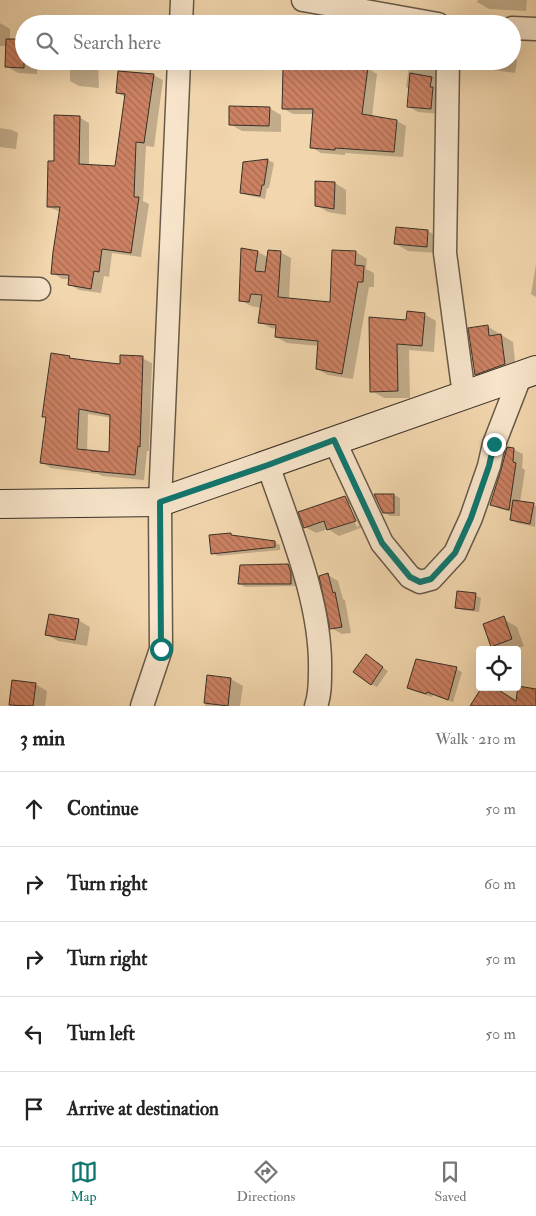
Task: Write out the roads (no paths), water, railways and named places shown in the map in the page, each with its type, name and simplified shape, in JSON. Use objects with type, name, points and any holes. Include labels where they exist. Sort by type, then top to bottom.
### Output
[{"type":"main road","points":[[0,504],[160,502],[528,373]]},
{"type":"street","points":[[181,15],[182,0]]},
{"type":"street","points":[[304,0],[388,15]]},
{"type":"street","points":[[521,28],[536,29]]},
{"type":"street","points":[[142,706],[161,649],[160,502],[179,70]]},
{"type":"street","points":[[448,70],[445,253],[464,396]]},
{"type":"street","points":[[0,288],[39,289]]},
{"type":"street","points":[[334,440],[382,543],[410,577],[420,582],[431,579],[455,553],[471,518],[489,466],[494,444],[528,373]]},
{"type":"street","points":[[268,465],[314,602],[321,655],[319,697],[316,706]]}]
